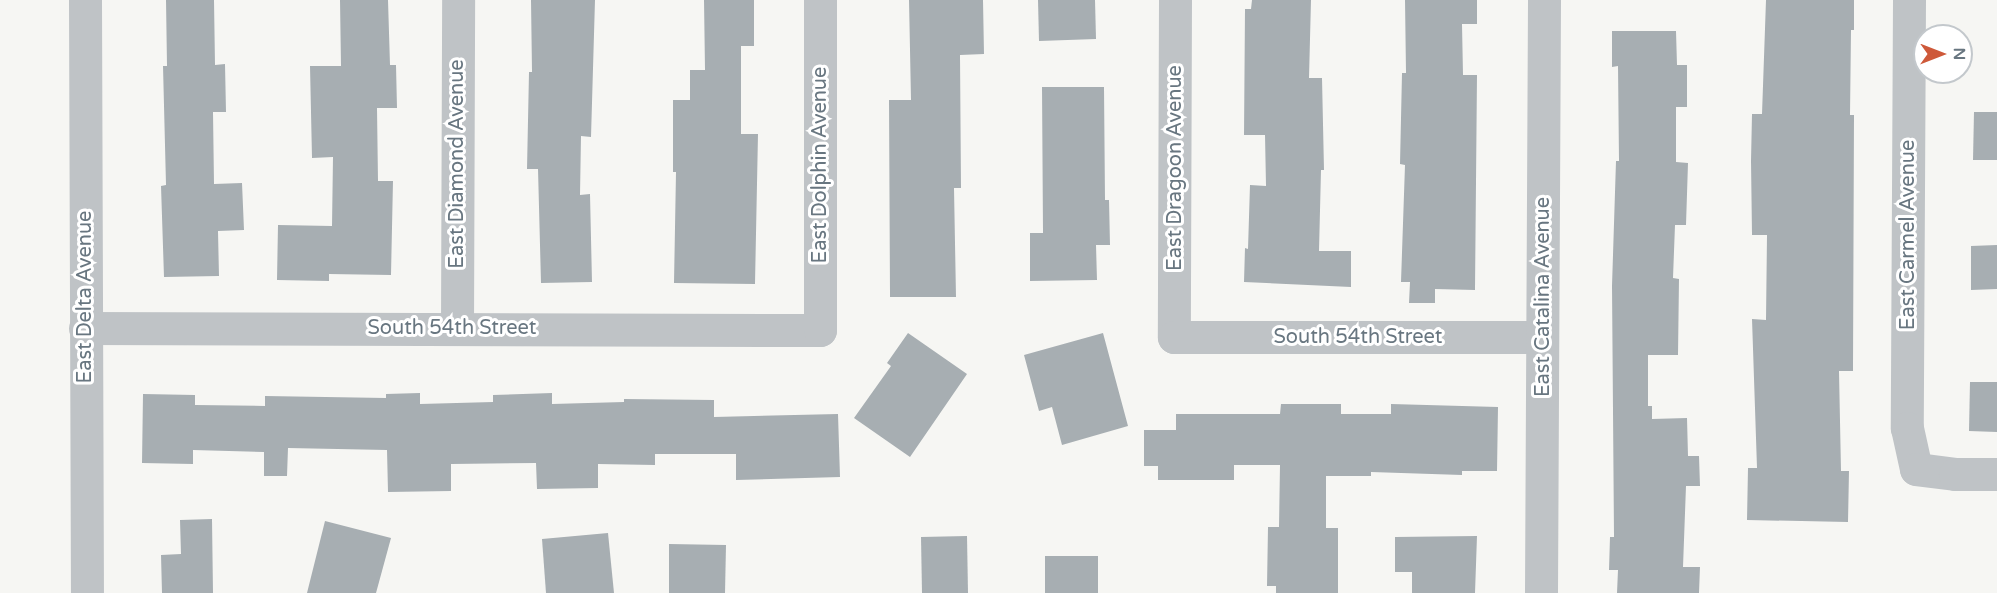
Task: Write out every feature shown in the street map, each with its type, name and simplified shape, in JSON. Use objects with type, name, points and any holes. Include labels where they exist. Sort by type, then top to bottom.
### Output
[{"type":"street","name":"East Delta Avenue","points":[[84,0],[87,593]]},
{"type":"street","name":"East Diamond Avenue","points":[[457,328],[458,0]]},
{"type":"street","name":"East Dolphin Avenue","points":[[820,0],[820,330]]},
{"type":"street","name":"East Dragoon Avenue","points":[[1174,337],[1175,0]]},
{"type":"street","name":"East Catalina Avenue","points":[[1541,593],[1544,0]]},
{"type":"street","name":"East Carmel Avenue","points":[[1909,0],[1907,428],[1916,469],[1955,474],[1997,474]]},
{"type":"street","name":"South 54th Street","points":[[85,328],[820,330]]},
{"type":"street","name":"South 54th Street","points":[[1174,337],[1542,337]]},
{"type":"building","points":[[166,0],[214,0],[215,65],[225,64],[226,112],[213,112],[214,184],[242,183],[244,230],[218,231],[219,276],[164,277],[161,186],[166,185],[163,66],[167,66]]},
{"type":"building","points":[[340,0],[388,0],[390,65],[396,65],[397,108],[377,108],[378,181],[393,181],[391,275],[329,274],[329,281],[277,280],[278,225],[332,226],[333,157],[312,158],[310,66],[341,66]]},
{"type":"building","points":[[531,0],[595,0],[591,137],[581,136],[580,195],[590,194],[592,282],[541,283],[538,169],[527,169],[529,72],[532,72]]},
{"type":"building","points":[[704,0],[754,0],[754,46],[741,46],[741,134],[758,134],[755,284],[674,283],[676,172],[673,172],[673,100],[690,100],[690,70],[705,70]]},
{"type":"building","points":[[909,0],[983,0],[984,54],[960,55],[961,188],[954,188],[956,297],[890,297],[889,100],[911,100]]},
{"type":"building","points":[[1038,0],[1095,0],[1096,39],[1039,41]]},
{"type":"building","points":[[1252,0],[1311,0],[1309,78],[1322,78],[1324,170],[1321,170],[1319,251],[1351,251],[1351,287],[1244,282],[1245,248],[1248,249],[1250,185],[1266,186],[1265,135],[1244,135],[1245,9],[1251,9]]},
{"type":"building","points":[[1405,0],[1477,0],[1477,24],[1462,24],[1463,75],[1477,75],[1475,290],[1435,289],[1435,303],[1409,303],[1410,282],[1401,282],[1405,165],[1400,164],[1402,73],[1406,73]]},
{"type":"building","points":[[1766,0],[1854,0],[1854,30],[1851,30],[1850,115],[1854,115],[1853,371],[1839,371],[1841,471],[1849,471],[1848,522],[1747,520],[1748,468],[1757,468],[1752,319],[1766,320],[1767,235],[1752,235],[1751,161],[1752,114],[1762,114]]},
{"type":"building","points":[[1612,31],[1676,31],[1677,65],[1687,65],[1687,107],[1676,107],[1676,162],[1688,163],[1686,225],[1675,225],[1673,278],[1679,279],[1678,355],[1648,355],[1648,406],[1652,406],[1652,419],[1687,418],[1688,456],[1699,456],[1700,486],[1686,486],[1683,567],[1700,567],[1699,593],[1617,593],[1618,570],[1609,570],[1610,537],[1614,537],[1612,286],[1616,161],[1619,161],[1618,66],[1612,67]]},
{"type":"building","points":[[1042,87],[1104,87],[1105,200],[1109,200],[1110,245],[1096,245],[1097,280],[1030,281],[1030,233],[1043,233]]},
{"type":"building","points":[[1974,112],[1997,112],[1997,160],[1973,160]]},
{"type":"building","points":[[1997,245],[1997,289],[1971,290],[1971,246]]},
{"type":"building","points":[[908,333],[967,374],[910,457],[854,418],[891,366],[887,363]]},
{"type":"building","points":[[1103,333],[1128,426],[1062,445],[1052,407],[1039,411],[1024,355]]},
{"type":"building","points":[[1970,382],[1997,382],[1997,432],[1969,431]]},
{"type":"building","points":[[420,393],[420,404],[493,402],[493,395],[552,393],[552,404],[624,402],[624,399],[714,400],[714,417],[838,414],[840,477],[736,480],[736,454],[655,454],[655,465],[598,464],[598,488],[537,489],[536,463],[451,464],[451,491],[388,492],[387,450],[288,448],[287,476],[264,476],[264,452],[193,450],[193,464],[142,463],[143,394],[195,395],[195,405],[265,406],[265,396],[386,398],[386,394]]},
{"type":"building","points":[[1281,404],[1341,404],[1341,414],[1391,414],[1391,404],[1498,407],[1497,471],[1462,471],[1462,475],[1371,472],[1371,476],[1326,476],[1326,528],[1338,528],[1338,593],[1276,593],[1276,586],[1267,586],[1268,527],[1279,527],[1280,465],[1234,465],[1234,480],[1158,480],[1158,466],[1144,466],[1144,430],[1176,430],[1176,414],[1280,414]]},
{"type":"building","points":[[212,519],[213,593],[162,593],[161,555],[181,554],[180,520]]},
{"type":"building","points":[[325,521],[391,538],[376,593],[307,593]]},
{"type":"building","points":[[608,533],[614,593],[546,593],[542,539]]},
{"type":"building","points":[[967,536],[968,593],[922,593],[921,537]]},
{"type":"building","points":[[1477,536],[1475,593],[1412,593],[1412,572],[1395,572],[1395,537]]},
{"type":"building","points":[[669,544],[726,545],[725,593],[669,593]]},
{"type":"building","points":[[1045,556],[1098,556],[1098,593],[1045,593]]}]
